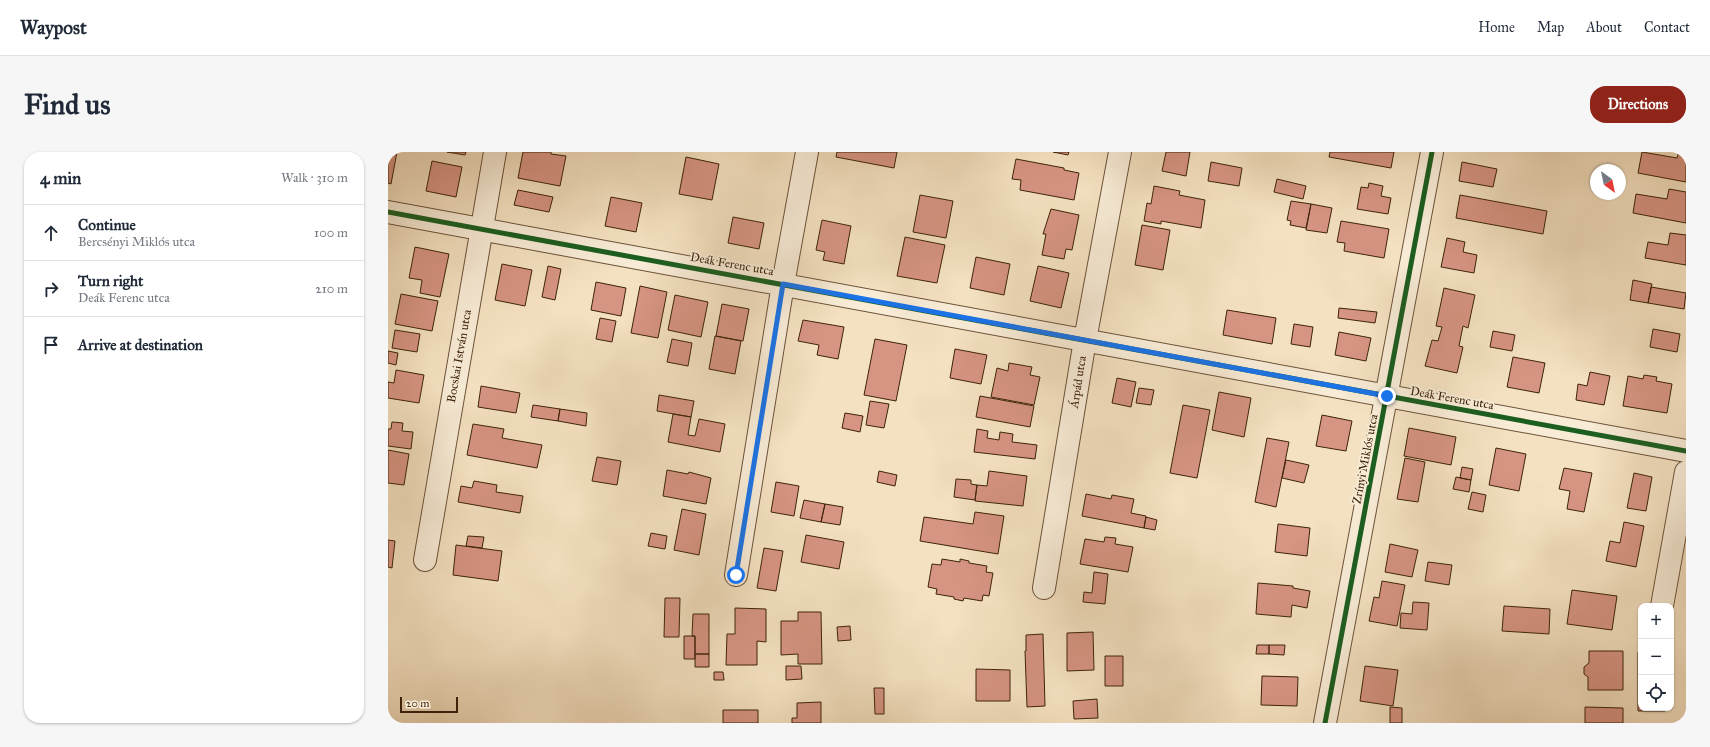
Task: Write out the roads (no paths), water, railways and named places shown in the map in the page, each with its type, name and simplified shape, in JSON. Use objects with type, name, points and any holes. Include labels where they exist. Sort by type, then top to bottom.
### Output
[{"type":"street","name":"Bocskai István utca","points":[[425,560],[495,152]]},
{"type":"street","points":[[736,575],[783,284],[807,152]]},
{"type":"street","name":"Árpád utca","points":[[1044,588],[1085,340],[1120,152]]},
{"type":"street","name":"Zrínyi Miklós utca","points":[[1325,723],[1432,152]]},
{"type":"street","name":"Deák Ferenc utca","points":[[388,212],[1686,451]]},
{"type":"street","points":[[1663,603],[1686,472]]}]
